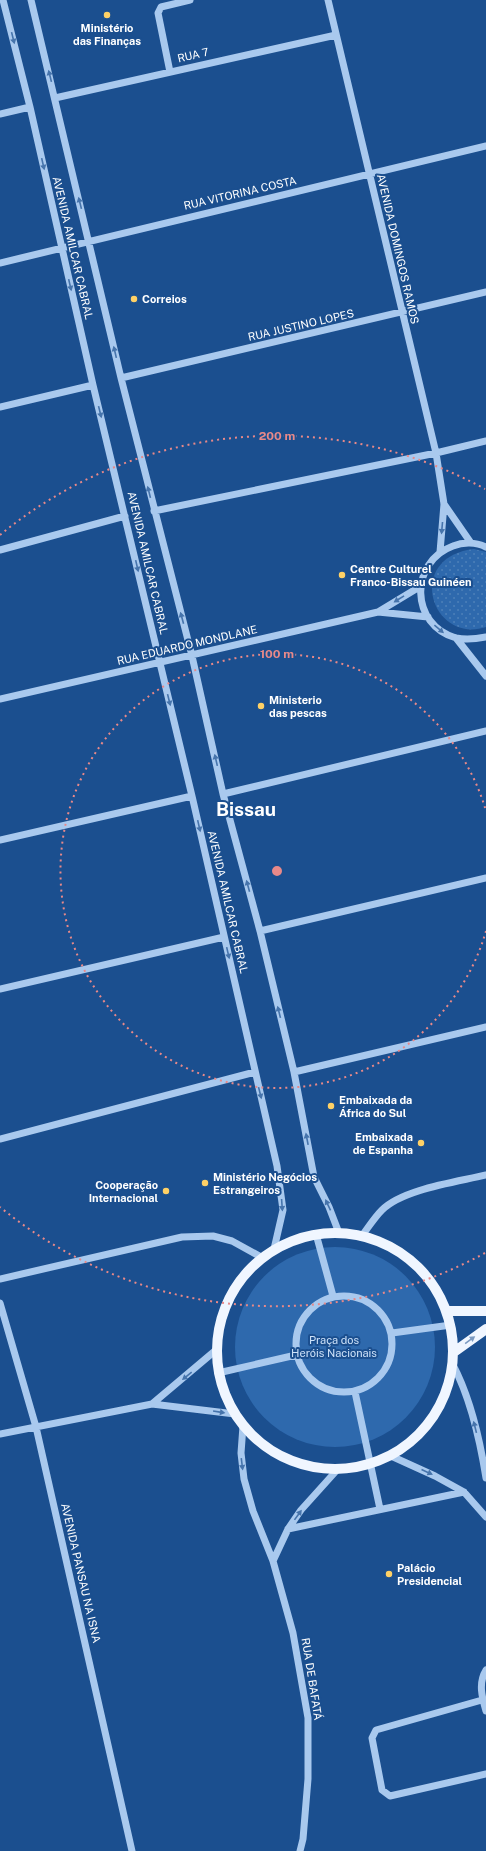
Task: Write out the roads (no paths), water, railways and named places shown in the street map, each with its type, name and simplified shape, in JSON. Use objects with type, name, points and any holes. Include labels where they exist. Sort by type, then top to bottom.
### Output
[{"type":"main road","points":[[339,1233],[374,1240],[405,1256],[430,1280],[447,1311],[451,1325],[454,1352],[453,1365],[447,1393],[434,1418],[415,1440],[391,1456],[370,1465],[337,1470],[315,1468],[288,1459],[276,1453],[258,1441],[243,1426],[224,1394],[218,1373],[216,1350],[220,1320],[232,1292],[250,1268],[274,1249],[294,1240],[316,1234],[339,1233]]},
{"type":"main road","points":[[447,1311],[486,1311]]},
{"type":"main road","points":[[454,1352],[486,1328]]},
{"type":"street","name":"AVENIDA AMILCAR CABRAL","points":[[3,0],[30,107],[93,385],[192,796],[254,1072],[277,1166],[283,1210],[274,1249]]},
{"type":"street","name":"AVENIDA AMILCAR CABRAL","points":[[31,0],[121,378],[192,656],[223,794],[260,931],[294,1072],[314,1177],[329,1207],[339,1233]]},
{"type":"street","points":[[170,72],[158,13],[160,7],[190,0]]},
{"type":"street","name":"AVENIDA DOMINGOS RAMOS","points":[[328,0],[401,312],[436,453],[444,504],[440,552]]},
{"type":"street","name":"RUA 7","points":[[55,98],[336,35]]},
{"type":"street","points":[[0,114],[30,107]]},
{"type":"street","name":"RUA VITORINA COSTA","points":[[0,263],[89,240],[486,146]]},
{"type":"street","name":"RUA JUSTINO LOPES","points":[[121,378],[486,292]]},
{"type":"street","points":[[0,407],[93,385]]},
{"type":"street","points":[[154,511],[436,453],[486,441]]},
{"type":"street","name":"AVENIDA DOMINGOS RAMOS","points":[[444,504],[471,543]]},
{"type":"street","points":[[0,550],[125,516]]},
{"type":"street","points":[[486,547],[471,543],[457,544],[440,552],[427,567],[421,586],[422,605],[428,617],[436,626],[445,633],[456,638],[471,640],[486,637]]},
{"type":"street","name":"RUA EDUARDO MONDLANE","points":[[0,699],[378,612],[421,586]]},
{"type":"street","name":"RUA EDUARDO MONDLANE","points":[[378,612],[428,617]]},
{"type":"street","points":[[456,638],[486,676]]},
{"type":"street","points":[[223,794],[486,731]]},
{"type":"street","points":[[0,840],[192,796]]},
{"type":"street","points":[[260,931],[486,878]]},
{"type":"street","points":[[0,989],[224,937]]},
{"type":"street","points":[[294,1072],[486,1027]]},
{"type":"street","points":[[0,1139],[254,1072]]},
{"type":"street","points":[[361,1237],[382,1210],[397,1200],[425,1189],[486,1175]]},
{"type":"street","points":[[316,1234],[333,1296]]},
{"type":"street","points":[[0,1280],[182,1237],[213,1236],[232,1241],[263,1258]]},
{"type":"street","points":[[333,1296],[359,1298],[380,1311],[392,1334],[391,1359],[378,1380],[355,1392],[330,1391],[325,1388],[308,1377],[296,1355],[297,1330],[307,1314],[311,1308],[333,1296]]},
{"type":"street","name":"AVENIDA PANSAU NA ISNA","points":[[0,1302],[36,1427],[132,1851]]},
{"type":"street","points":[[392,1334],[451,1325]]},
{"type":"street","points":[[152,1404],[216,1350]]},
{"type":"street","points":[[218,1373],[296,1355]]},
{"type":"street","points":[[453,1365],[463,1384],[475,1427],[486,1478]]},
{"type":"street","points":[[355,1392],[380,1510]]},
{"type":"street","points":[[0,1434],[152,1404],[235,1414]]},
{"type":"street","name":"RUA DE BAFATÁ","points":[[243,1426],[241,1453],[244,1479],[253,1511],[273,1561],[293,1634],[308,1718],[308,1779],[303,1839],[300,1851]]},
{"type":"street","points":[[391,1456],[435,1476],[464,1492],[486,1517]]},
{"type":"street","points":[[273,1561],[288,1528],[301,1510],[337,1470]]},
{"type":"street","points":[[288,1528],[464,1492]]},
{"type":"street","points":[[486,1670],[480,1680],[482,1700],[486,1711]]},
{"type":"street","points":[[482,1700],[376,1730],[372,1738],[382,1790],[390,1796],[486,1774]]},
{"type":"place","name":"Ministério das Finanças","points":[[107,15]]},
{"type":"place","name":"Correios","points":[[134,299]]},
{"type":"place","name":"Centre Culturel Franco-Bissau Guinéen","points":[[342,575]]},
{"type":"place","name":"Ministerio das pescas","points":[[261,706]]},
{"type":"place","name":"Embaixada da África do Sul","points":[[331,1106]]},
{"type":"place","name":"Embaixada de Espanha","points":[[421,1143]]},
{"type":"place","name":"Ministério Negócios Estrangeiros","points":[[205,1183]]},
{"type":"place","name":"Cooperação Internacional","points":[[166,1191]]},
{"type":"place","name":"Palácio Presidencial","points":[[389,1574]]},
{"type":"district","name":"Bissau","points":[[246,809]]},
{"type":"park label","name":"Praça dos Heróis Nacionais","points":[[334,1346]]}]
